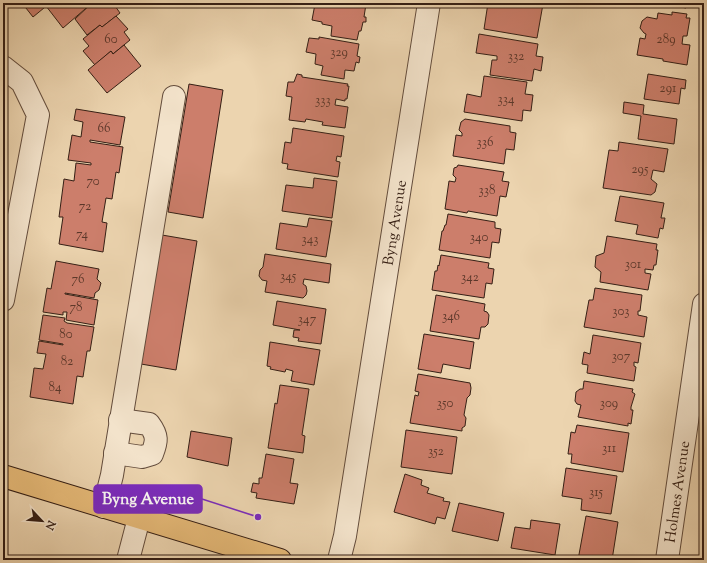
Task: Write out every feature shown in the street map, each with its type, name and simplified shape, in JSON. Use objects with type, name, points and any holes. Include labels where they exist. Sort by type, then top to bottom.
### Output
[{"type":"main road","points":[[3,476],[139,518],[233,553],[280,560]]},
{"type":"street","name":"Byng Avenue","points":[[339,560],[345,536],[429,3]]},
{"type":"street","points":[[3,67],[22,82],[38,115],[3,300]]},
{"type":"street","points":[[104,507],[112,475],[174,97]]},
{"type":"street","name":"Holmes Avenue","points":[[667,560],[704,304]]},
{"type":"street","points":[[115,453],[142,457],[152,454],[155,444],[155,432],[149,424],[120,420]]},
{"type":"street","points":[[128,560],[139,518]]},
{"type":"building","points":[[22,3],[50,3],[33,17]]},
{"type":"building","points":[[50,3],[92,3],[63,28],[46,6]]},
{"type":"building","points":[[92,3],[113,3],[120,13],[102,27],[100,25],[87,35],[75,19]]},
{"type":"building","points":[[325,3],[366,4],[364,17],[366,17],[366,22],[363,22],[357,40],[331,36],[332,26],[312,20],[315,4],[325,6]]},
{"type":"building","points":[[488,3],[543,4],[537,38],[484,29]]},
{"type":"building","points":[[659,3],[687,3],[686,8]]},
{"type":"building","points":[[672,12],[687,14],[686,18],[690,18],[687,36],[683,36],[682,44],[690,45],[687,65],[637,55],[640,38],[645,39],[646,34],[640,28],[642,21],[647,17],[657,19],[658,13],[672,15]]},
{"type":"building","points":[[116,16],[128,29],[124,32],[130,40],[113,54],[111,51],[95,65],[83,51],[89,46],[83,39],[100,25],[102,27]]},
{"type":"building","points":[[479,34],[538,44],[536,56],[543,57],[541,71],[534,69],[532,81],[490,75],[492,60],[497,60],[497,56],[476,53]]},
{"type":"building","points":[[319,37],[359,44],[357,56],[360,57],[359,63],[356,62],[354,71],[345,70],[344,79],[321,75],[323,66],[315,64],[316,54],[306,52],[309,38],[319,39]]},
{"type":"building","points":[[124,45],[141,66],[107,93],[88,70],[111,51],[113,54]]},
{"type":"building","points":[[297,74],[302,75],[302,77],[348,84],[347,99],[345,99],[345,101],[336,99],[335,105],[348,107],[345,128],[322,125],[323,122],[306,119],[305,122],[289,120],[292,97],[286,96],[288,82],[294,82]]},
{"type":"building","points":[[648,74],[686,80],[685,89],[681,88],[679,104],[644,99]]},
{"type":"building","points":[[484,76],[527,82],[525,94],[533,95],[531,111],[523,110],[522,121],[464,112],[467,94],[481,97]]},
{"type":"building","points":[[189,84],[223,90],[203,218],[168,212]]},
{"type":"building","points":[[624,102],[644,105],[643,114],[677,119],[674,144],[638,139],[641,116],[623,113]]},
{"type":"building","points":[[76,109],[125,117],[120,145],[90,140],[90,142],[123,147],[119,173],[116,172],[112,199],[106,198],[102,222],[107,223],[103,252],[59,244],[63,217],[59,217],[64,179],[74,181],[76,163],[91,165],[91,163],[68,160],[72,135],[81,137],[83,122],[74,120]]},
{"type":"building","points":[[465,119],[510,126],[510,132],[516,133],[514,150],[506,149],[504,164],[453,156],[456,135],[462,136],[462,133],[459,130],[461,122]]},
{"type":"building","points":[[293,128],[344,136],[341,157],[337,156],[336,161],[340,162],[338,177],[287,169],[288,164],[282,163],[285,142],[291,143]]},
{"type":"building","points":[[619,142],[668,149],[664,172],[653,170],[651,179],[657,184],[655,192],[651,195],[603,188],[609,150],[618,151]]},
{"type":"building","points":[[458,165],[504,172],[502,181],[509,182],[506,197],[500,196],[497,216],[445,209],[449,181],[455,182],[456,178],[453,175],[454,168]]},
{"type":"building","points":[[314,178],[337,181],[332,218],[282,211],[286,185],[313,188]]},
{"type":"building","points":[[620,196],[664,203],[661,218],[665,218],[663,229],[660,228],[658,238],[636,234],[638,225],[615,221]]},
{"type":"building","points":[[448,214],[495,222],[495,228],[501,229],[499,243],[492,242],[490,258],[439,250],[442,231],[446,225]]},
{"type":"building","points":[[309,218],[332,221],[326,257],[276,249],[280,223],[307,227]]},
{"type":"building","points":[[162,235],[197,241],[176,370],[141,364]]},
{"type":"building","points":[[607,236],[657,244],[656,250],[658,250],[656,265],[654,265],[653,270],[645,269],[645,273],[651,274],[648,290],[600,282],[601,272],[595,267],[596,256],[604,253]]},
{"type":"building","points":[[265,254],[331,264],[329,283],[304,279],[303,284],[306,286],[307,291],[303,298],[265,292],[267,281],[262,280],[259,276],[260,270],[263,267]]},
{"type":"building","points":[[441,255],[489,263],[488,268],[494,269],[492,284],[486,283],[484,298],[432,290],[435,271],[437,271],[438,265],[439,266]]},
{"type":"building","points":[[56,261],[99,269],[97,279],[101,283],[99,290],[95,293],[94,298],[65,293],[98,300],[94,325],[66,320],[67,312],[63,312],[63,315],[43,312],[47,288],[51,289]]},
{"type":"building","points":[[595,288],[642,295],[638,315],[647,317],[644,337],[584,327],[589,300],[593,300]]},
{"type":"building","points":[[436,295],[485,304],[484,311],[489,315],[488,324],[485,327],[481,327],[479,339],[430,331]]},
{"type":"building","points":[[277,301],[326,309],[321,344],[298,341],[299,338],[293,337],[294,330],[300,330],[273,325]]},
{"type":"building","points":[[43,315],[65,318],[64,321],[67,323],[94,327],[90,351],[87,351],[83,377],[77,376],[73,404],[30,397],[34,368],[43,369],[46,354],[37,353],[39,341],[63,345],[39,340]]},
{"type":"building","points":[[424,334],[474,342],[470,369],[443,364],[441,373],[418,369]]},
{"type":"building","points":[[593,335],[641,343],[638,363],[634,362],[634,366],[636,367],[634,381],[587,373],[588,365],[582,364],[584,352],[590,354]]},
{"type":"building","points":[[270,342],[320,350],[314,385],[291,381],[293,371],[286,369],[285,372],[270,369],[271,367],[267,366]]},
{"type":"building","points":[[418,374],[470,383],[470,395],[467,398],[464,415],[466,418],[465,426],[462,428],[462,431],[410,423],[415,395],[418,396],[419,392],[415,391]]},
{"type":"building","points":[[584,381],[633,389],[632,392],[635,394],[631,407],[631,410],[633,410],[631,424],[628,423],[628,426],[578,417],[581,405],[577,404],[575,401],[576,392],[583,389]]},
{"type":"building","points":[[280,385],[309,389],[302,435],[305,436],[303,453],[268,448],[275,403],[277,404]]},
{"type":"building","points":[[577,425],[629,433],[623,472],[571,463],[572,454],[568,454],[571,432],[575,433]]},
{"type":"building","points":[[406,430],[457,437],[452,474],[401,467]]},
{"type":"building","points":[[191,431],[232,438],[228,466],[187,457]]},
{"type":"building","points":[[266,454],[294,459],[290,483],[298,484],[294,504],[256,498],[257,493],[251,492],[253,483],[259,484],[259,478],[262,478]]},
{"type":"building","points":[[566,468],[617,476],[611,514],[581,510],[582,499],[562,496]]},
{"type":"building","points":[[405,474],[422,480],[421,485],[429,488],[427,493],[444,498],[443,501],[450,502],[445,519],[437,517],[435,524],[394,512]]},
{"type":"building","points":[[459,503],[504,513],[498,541],[452,531]]},
{"type":"building","points":[[586,516],[618,522],[612,560],[578,560]]},
{"type":"building","points":[[531,520],[560,524],[555,555],[511,548],[515,527],[530,529]]},
{"type":"place","name":"Byng Avenue","points":[[258,517]]}]
